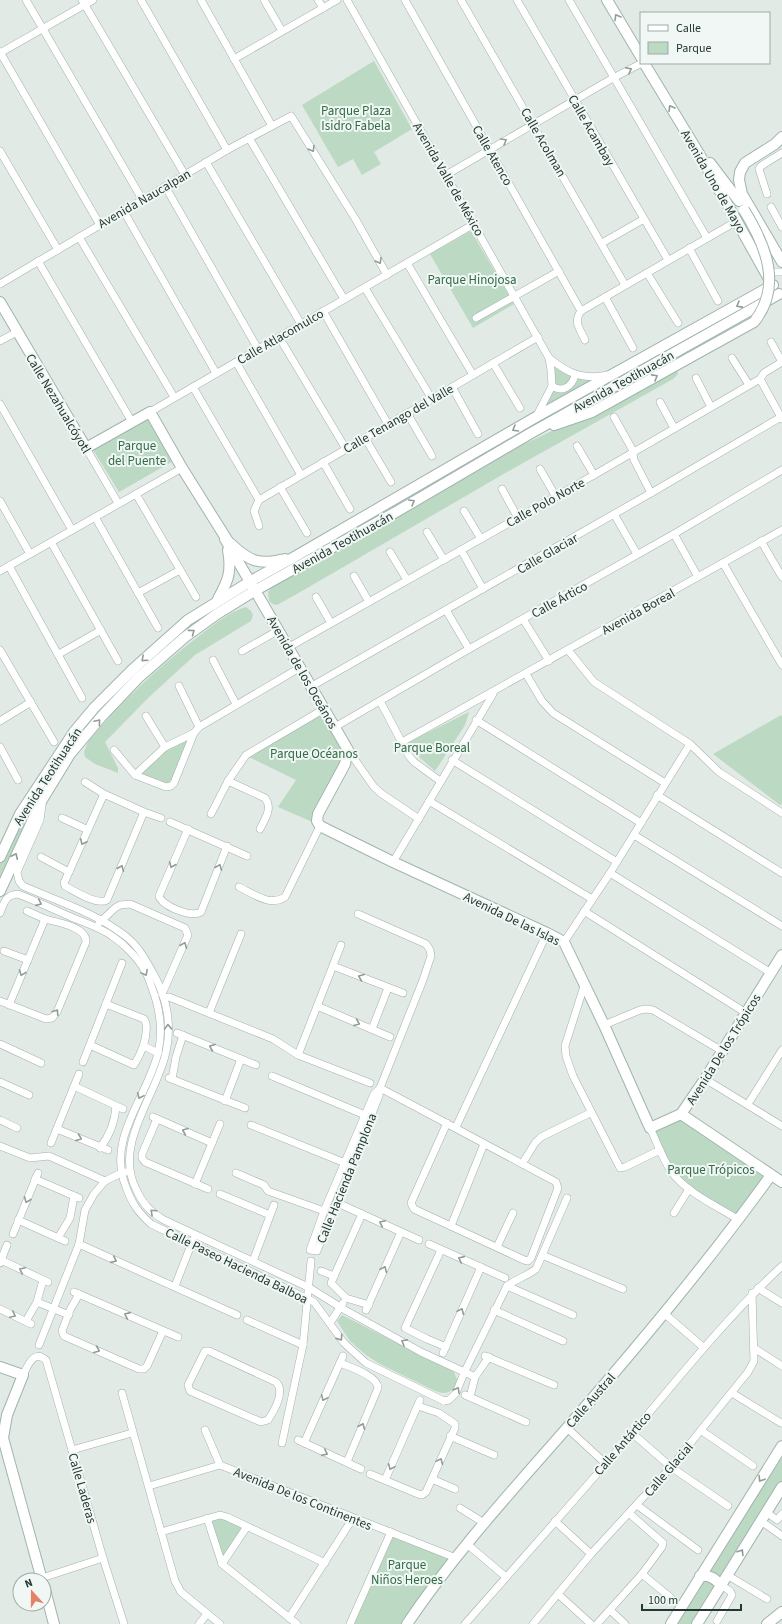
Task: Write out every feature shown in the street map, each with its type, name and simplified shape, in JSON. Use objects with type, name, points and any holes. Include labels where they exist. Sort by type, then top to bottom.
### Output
[{"type":"street","points":[[26,0],[142,199]]},
{"type":"street","points":[[92,0],[84,2],[43,28],[0,52],[100,225]]},
{"type":"street","points":[[141,0],[227,150]]},
{"type":"street","points":[[201,0],[272,126]]},
{"type":"street","points":[[264,0],[282,32]]},
{"type":"street","points":[[318,0],[323,8]]},
{"type":"street","points":[[234,59],[337,0]]},
{"type":"street","name":"Avenida Valle de México","points":[[347,0],[538,337],[549,358],[552,386]]},
{"type":"street","name":"Calle Atenco","points":[[405,0],[581,311]]},
{"type":"street","name":"Calle Acolman","points":[[461,0],[625,285]]},
{"type":"street","name":"Calle Acambay","points":[[517,0],[668,260]]},
{"type":"street","points":[[569,0],[707,238]]},
{"type":"street","points":[[607,0],[640,55]]},
{"type":"street","points":[[84,2],[184,175]]},
{"type":"street","points":[[446,175],[575,100],[641,64]]},
{"type":"street","name":"Avenida Uno de Mayo","points":[[644,64],[692,143],[781,297]]},
{"type":"street","name":"Avenida Naucalpan","points":[[0,284],[206,162],[291,116],[356,220],[387,275]]},
{"type":"street","points":[[742,206],[733,182],[732,173],[736,165],[745,154],[782,132]]},
{"type":"street","points":[[782,137],[775,144],[745,163],[740,172],[739,180],[742,194],[782,262]]},
{"type":"street","points":[[249,138],[344,300]]},
{"type":"street","points":[[531,433],[592,412],[754,322],[767,310],[774,298],[778,285],[774,262],[742,206],[707,159],[692,143]]},
{"type":"street","points":[[0,151],[58,250]]},
{"type":"street","points":[[767,194],[759,169],[761,166],[782,153]]},
{"type":"street","points":[[206,162],[301,324]]},
{"type":"street","points":[[165,186],[258,349]]},
{"type":"street","points":[[770,207],[782,227]]},
{"type":"street","points":[[123,210],[216,373]]},
{"type":"street","points":[[602,243],[644,219]]},
{"type":"street","points":[[585,340],[577,323],[577,316],[581,311],[737,221]]},
{"type":"street","name":"Calle Atlacomulco","points":[[86,448],[474,224]]},
{"type":"street","points":[[79,237],[174,397]]},
{"type":"street","points":[[689,248],[718,300]]},
{"type":"street","points":[[38,261],[132,422]]},
{"type":"street","points":[[407,263],[473,375]]},
{"type":"street","points":[[762,266],[774,272],[782,272]]},
{"type":"street","points":[[476,318],[559,271]]},
{"type":"street","points":[[647,273],[678,324]]},
{"type":"street","name":"Avenida Teotihuacán","points":[[0,891],[42,800],[70,754],[102,716],[138,678],[185,637],[217,614],[256,590],[396,512],[531,433],[722,320],[773,285]]},
{"type":"street","points":[[365,288],[432,399]]},
{"type":"street","points":[[605,297],[633,348]]},
{"type":"street","name":"Avenida Teotihuacán","points":[[0,857],[20,814],[74,732],[94,708],[132,670],[188,620],[251,580],[296,556],[536,417],[618,372],[722,320],[781,297]]},
{"type":"street","name":"Calle Nezahualcóyotl","points":[[0,302],[118,503]]},
{"type":"street","points":[[323,312],[388,424]]},
{"type":"street","points":[[0,342],[17,332]]},
{"type":"street","points":[[279,337],[346,449]]},
{"type":"street","name":"Calle Tenango del Valle","points":[[259,500],[301,474],[538,337]]},
{"type":"street","name":"Calle Polo Norte","points":[[289,647],[556,497],[760,379],[764,373],[782,362],[771,342]]},
{"type":"street","name":"Avenida Valle de México","points":[[549,358],[575,375],[597,377],[618,372]]},
{"type":"street","points":[[732,358],[749,385]]},
{"type":"street","points":[[236,362],[301,474]]},
{"type":"street","points":[[493,363],[520,408]]},
{"type":"street","points":[[536,417],[552,386],[556,389],[567,388],[574,381],[575,375]]},
{"type":"street","points":[[696,378],[711,407]]},
{"type":"street","points":[[760,379],[781,414]]},
{"type":"street","points":[[193,386],[259,500],[254,511],[259,526]]},
{"type":"street","points":[[452,387],[478,434]]},
{"type":"street","points":[[660,402],[674,428]]},
{"type":"street","points":[[0,404],[72,530]]},
{"type":"street","points":[[150,412],[182,468],[226,538],[244,556],[253,560],[265,562],[296,556]]},
{"type":"street","points":[[407,413],[432,456]]},
{"type":"street","name":"Calle Glaciar","points":[[312,686],[651,493],[781,414]]},
{"type":"street","points":[[614,417],[632,449],[632,453],[651,493]]},
{"type":"street","points":[[365,438],[390,482]]},
{"type":"street","points":[[577,446],[594,475]]},
{"type":"street","points":[[323,462],[350,509]]},
{"type":"street","points":[[0,571],[182,468]]},
{"type":"street","points":[[540,469],[556,497]]},
{"type":"street","name":"Calle Ártico","points":[[335,727],[469,649],[674,534],[782,470]]},
{"type":"street","points":[[280,487],[307,533]]},
{"type":"street","points":[[502,489],[518,518]]},
{"type":"street","points":[[136,494],[196,597]]},
{"type":"street","points":[[0,501],[30,554]]},
{"type":"street","points":[[464,511],[481,539]]},
{"type":"street","points":[[614,514],[637,554]]},
{"type":"street","points":[[95,517],[158,628]]},
{"type":"street","name":"Avenida Boreal","points":[[402,742],[782,530]]},
{"type":"street","points":[[427,532],[444,560]]},
{"type":"street","points":[[674,534],[698,577]]},
{"type":"street","points":[[217,601],[226,585],[229,574],[230,564],[226,538]]},
{"type":"street","name":"Avenida de los Oceános","points":[[226,538],[246,576],[251,580],[348,750],[374,787],[419,819]]},
{"type":"street","points":[[761,541],[782,578]]},
{"type":"street","points":[[51,542],[118,661]]},
{"type":"street","points":[[461,550],[483,589]]},
{"type":"street","points":[[390,552],[407,580]]},
{"type":"street","points":[[723,563],[782,665]]},
{"type":"street","points":[[8,566],[59,654],[82,698]]},
{"type":"street","points":[[138,593],[180,570]]},
{"type":"street","points":[[354,576],[369,602]]},
{"type":"street","points":[[316,597],[331,623]]},
{"type":"street","points":[[446,610],[469,649]]},
{"type":"street","points":[[523,619],[549,661]]},
{"type":"street","points":[[59,654],[101,630]]},
{"type":"street","points":[[242,651],[279,630]]},
{"type":"street","points":[[0,650],[54,742]]},
{"type":"street","points":[[568,650],[594,682],[690,744],[719,772],[782,813]]},
{"type":"street","points":[[213,660],[236,704]]},
{"type":"street","points":[[114,750],[135,775],[166,787],[171,786],[174,783],[194,733],[199,727],[300,667]]},
{"type":"street","points":[[526,674],[542,701],[553,714],[665,783]]},
{"type":"street","points":[[179,686],[199,727]]},
{"type":"street","name":"Avenida Boreal","points":[[393,862],[452,760],[494,692]]},
{"type":"street","points":[[0,721],[30,702]]},
{"type":"street","points":[[380,702],[409,756],[414,762],[440,781]]},
{"type":"street","points":[[211,814],[228,781],[246,755],[324,709]]},
{"type":"street","points":[[146,716],[165,747]]},
{"type":"street","points":[[476,720],[641,823]]},
{"type":"street","points":[[135,775],[165,747],[194,733]]},
{"type":"street","points":[[564,942],[617,862],[657,795],[690,744]]},
{"type":"street","points":[[0,747],[18,780]]},
{"type":"street","points":[[239,887],[271,902],[279,901],[285,897],[320,826],[317,821],[318,814],[345,764],[348,750]]},
{"type":"street","points":[[452,760],[617,862]]},
{"type":"street","points":[[228,781],[265,798],[269,809],[260,829]]},
{"type":"street","points":[[84,782],[104,794],[161,818]]},
{"type":"street","points":[[104,794],[64,881],[65,886],[88,898],[102,902],[108,900],[144,812]]},
{"type":"street","points":[[657,795],[782,873]]},
{"type":"street","points":[[42,800],[40,820],[17,872],[19,881],[23,886],[102,921],[124,935],[140,950],[158,982],[165,1001]]},
{"type":"street","points":[[429,801],[592,899]]},
{"type":"street","points":[[62,818],[88,830]]},
{"type":"street","points":[[170,822],[247,856]]},
{"type":"street","name":"Avenida De las Islas","points":[[320,826],[564,942],[604,1025],[660,1150],[671,1170],[689,1189],[739,1220]]},
{"type":"street","points":[[188,829],[159,896],[161,900],[178,911],[196,914],[201,912],[227,846]]},
{"type":"street","points":[[634,835],[782,926]]},
{"type":"street","points":[[40,857],[69,872]]},
{"type":"street","points":[[610,873],[771,972]]},
{"type":"street","name":"Calle Paseo Hacienda Balboa","points":[[0,914],[6,898],[18,894],[96,927],[112,936],[132,955],[145,971],[159,1011],[161,1025],[158,1053],[153,1069],[125,1134],[120,1154],[121,1173],[131,1201],[138,1212],[151,1224],[314,1302],[344,1343],[366,1363],[444,1401]]},
{"type":"street","points":[[83,912],[88,898]]},
{"type":"street","points":[[96,927],[115,908],[120,905],[130,904],[185,928],[188,935],[167,986],[165,1001],[159,1011]]},
{"type":"street","points":[[0,1001],[46,1020],[52,1018],[57,1012],[86,942],[86,937],[84,934],[69,925],[45,919],[27,911]]},
{"type":"street","points":[[172,922],[178,911]]},
{"type":"street","points":[[584,911],[746,1013]]},
{"type":"street","name":"Calle Hacienda Pamplona","points":[[358,914],[426,944],[430,950],[431,956],[410,1016],[380,1088],[379,1096],[316,1252],[310,1249],[324,1211],[374,1094],[380,1088]]},
{"type":"street","points":[[69,925],[72,918]]},
{"type":"street","points":[[9,1005],[45,919]]},
{"type":"street","points":[[456,1127],[547,933]]},
{"type":"street","points":[[209,1013],[241,934]]},
{"type":"street","points":[[298,1055],[341,945]]},
{"type":"street","points":[[4,951],[28,960]]},
{"type":"street","name":"Avenida De los Trópicos","points":[[650,1128],[681,1114],[706,1079],[782,955]]},
{"type":"street","points":[[83,1062],[122,963]]},
{"type":"street","points":[[333,966],[403,993]]},
{"type":"street","points":[[584,986],[565,1046],[566,1056],[573,1076],[590,1113],[620,1168],[660,1150]]},
{"type":"street","points":[[372,1029],[388,988]]},
{"type":"street","points":[[165,1001],[180,1002],[273,1038],[298,1055],[370,1083]]},
{"type":"street","name":"Calle Paseo Hacienda Balboa","points":[[165,1001],[168,1039],[166,1053],[134,1135],[129,1153],[132,1183],[140,1198],[153,1214],[308,1287],[422,1352],[464,1373],[476,1377]]},
{"type":"street","points":[[90,1045],[137,1066],[144,1046],[147,1027],[144,1019],[106,1004]]},
{"type":"street","points":[[317,1006],[390,1036]]},
{"type":"street","points":[[604,1025],[640,1010],[653,1010],[722,1051]]},
{"type":"street","points":[[245,1108],[170,1078],[180,1034],[256,1065]]},
{"type":"street","points":[[0,1044],[41,1063]]},
{"type":"street","points":[[144,1046],[158,1053]]},
{"type":"street","points":[[748,1104],[782,1050]]},
{"type":"street","points":[[166,1053],[176,1057]]},
{"type":"street","points":[[225,1101],[241,1059]]},
{"type":"street","points":[[51,1143],[79,1074]]},
{"type":"street","points":[[272,1076],[365,1115]]},
{"type":"street","points":[[706,1079],[782,1126]]},
{"type":"street","points":[[0,1082],[29,1095]]},
{"type":"street","points":[[57,1129],[104,1149],[120,1107],[74,1086]]},
{"type":"street","points":[[380,1088],[456,1127],[484,1144],[556,1182],[558,1185],[531,1258],[528,1261],[412,1207],[412,1203],[447,1123]]},
{"type":"street","points":[[522,1164],[540,1137],[590,1113]]},
{"type":"street","points":[[681,1114],[782,1182]]},
{"type":"street","points":[[208,1189],[145,1162],[142,1158],[142,1154],[155,1118],[212,1143]]},
{"type":"street","points":[[0,1120],[17,1128]]},
{"type":"street","points":[[195,1184],[220,1124]]},
{"type":"street","points":[[251,1125],[345,1164]]},
{"type":"street","points":[[112,1128],[125,1134]]},
{"type":"street","points":[[134,1135],[147,1140]]},
{"type":"street","points":[[451,1226],[484,1144]]},
{"type":"street","points":[[0,1146],[30,1158],[49,1156],[105,1181]]},
{"type":"street","points":[[39,1345],[79,1244],[81,1225],[88,1204],[105,1181],[121,1173],[130,1172]]},
{"type":"street","points":[[236,1173],[264,1185],[268,1191],[324,1211]]},
{"type":"street","name":"Calle Austral","points":[[407,1624],[422,1601],[484,1523],[665,1314],[739,1220],[771,1175]]},
{"type":"street","points":[[13,1234],[18,1220],[36,1176],[76,1197],[62,1240],[18,1220]]},
{"type":"street","points":[[674,1213],[689,1189]]},
{"type":"street","points":[[220,1194],[270,1215]]},
{"type":"street","points":[[439,1413],[444,1401],[449,1400],[456,1393],[494,1310],[507,1286],[536,1269],[567,1198]]},
{"type":"street","points":[[253,1261],[274,1205]]},
{"type":"street","points":[[342,1205],[419,1240]]},
{"type":"street","points":[[497,1247],[513,1212]]},
{"type":"street","points":[[362,1214],[331,1282],[332,1285],[346,1298],[368,1307],[401,1232]]},
{"type":"street","points":[[70,1218],[81,1225]]},
{"type":"street","points":[[175,1286],[195,1235]]},
{"type":"street","points":[[79,1244],[237,1315]]},
{"type":"street","points":[[429,1244],[505,1278]]},
{"type":"street","points":[[0,1309],[29,1323],[46,1281],[0,1261],[7,1245]]},
{"type":"street","points":[[441,1250],[405,1328],[427,1339],[444,1350],[481,1267]]},
{"type":"street","points":[[542,1255],[623,1289]]},
{"type":"street","points":[[282,1443],[303,1345],[311,1261]]},
{"type":"street","name":"Calle Antártico","points":[[465,1624],[632,1433],[703,1347],[755,1291],[782,1266]]},
{"type":"street","points":[[321,1271],[334,1276]]},
{"type":"street","points":[[507,1286],[573,1316]]},
{"type":"street","points":[[755,1291],[782,1303]]},
{"type":"street","name":"Calle Glacial","points":[[533,1624],[591,1554],[630,1514],[671,1468],[748,1372],[754,1361],[755,1291]]},
{"type":"street","points":[[163,1331],[147,1366],[144,1369],[139,1369],[64,1336],[62,1331],[76,1293],[178,1337]]},
{"type":"street","points":[[330,1323],[346,1298]]},
{"type":"street","points":[[37,1302],[69,1315]]},
{"type":"street","points":[[494,1310],[563,1341]]},
{"type":"street","points":[[665,1314],[703,1347]]},
{"type":"street","points":[[248,1320],[303,1345]]},
{"type":"street","points":[[422,1352],[427,1339]]},
{"type":"street","points":[[754,1348],[782,1366]]},
{"type":"street","points":[[208,1351],[276,1382],[280,1389],[277,1406],[268,1420],[261,1422],[190,1391],[188,1385],[203,1353],[208,1351]]},
{"type":"street","name":"Calle Laderas","points":[[23,1375],[29,1362],[38,1356],[43,1357],[46,1360],[103,1558],[124,1624]]},
{"type":"street","points":[[526,1422],[467,1396],[487,1356],[554,1385]]},
{"type":"street","points":[[347,1462],[378,1388],[378,1383],[376,1380],[342,1359],[301,1442],[361,1469]]},
{"type":"street","points":[[363,1373],[366,1363]]},
{"type":"street","points":[[0,1367],[23,1375],[7,1415],[2,1438],[40,1572]]},
{"type":"street","points":[[122,1393],[132,1433],[175,1581],[181,1592],[220,1624]]},
{"type":"street","points":[[732,1393],[781,1423]]},
{"type":"street","points":[[370,1474],[422,1495],[426,1492],[455,1424],[439,1413],[419,1403],[385,1480]]},
{"type":"street","points":[[277,1406],[288,1412]]},
{"type":"street","points":[[567,1428],[605,1463]]},
{"type":"street","points":[[205,1430],[220,1465]]},
{"type":"street","points":[[702,1431],[753,1466]]},
{"type":"street","points":[[72,1450],[132,1433]]},
{"type":"street","points":[[632,1433],[671,1468],[728,1506]]},
{"type":"street","points":[[450,1436],[494,1455]]},
{"type":"street","points":[[671,1624],[782,1446]]},
{"type":"street","name":"Avenida De los Continentes","points":[[148,1486],[220,1465],[456,1558]]},
{"type":"street","points":[[432,1479],[455,1488]]},
{"type":"street","points":[[697,1624],[782,1487]]},
{"type":"street","points":[[637,1505],[698,1550]]},
{"type":"street","points":[[460,1508],[484,1523]]},
{"type":"street","points":[[597,1624],[642,1574],[662,1547],[663,1543],[630,1514]]},
{"type":"street","points":[[763,1516],[777,1520],[782,1514]]},
{"type":"street","points":[[161,1532],[220,1515],[324,1563]]},
{"type":"street","points":[[763,1516],[782,1536]]},
{"type":"street","points":[[207,1518],[222,1564],[297,1624]]},
{"type":"street","points":[[289,1618],[353,1518]]},
{"type":"street","points":[[555,1521],[591,1554]]},
{"type":"street","points":[[222,1564],[246,1528]]},
{"type":"street","points":[[350,1624],[391,1532]]},
{"type":"street","points":[[467,1544],[506,1577]]},
{"type":"street","points":[[52,1578],[103,1558]]},
{"type":"street","points":[[642,1574],[671,1598]]},
{"type":"street","points":[[700,1576],[707,1575],[712,1577],[721,1585],[730,1590],[732,1595],[717,1621]]},
{"type":"street","points":[[727,1575],[767,1599]]},
{"type":"street","points":[[558,1594],[591,1624]]},
{"type":"street","points":[[610,1610],[625,1624]]},
{"type":"street","points":[[51,1612],[54,1624]]},
{"type":"street","points":[[767,1624],[782,1612]]},
{"type":"street","points":[[199,1624],[207,1614]]},
{"type":"green space","name":"Parque Plaza Isidro Fabela","points":[[374,61],[412,129],[374,152],[381,164],[362,175],[353,159],[338,167],[302,105]]},
{"type":"green space","name":"Parque Hinojosa","points":[[471,231],[514,304],[473,328],[430,254]]},
{"type":"green space","points":[[554,367],[572,376],[571,380],[564,387],[553,385]]},
{"type":"green space","points":[[677,368],[678,374],[673,379],[507,472],[302,591],[277,605],[269,601],[268,592],[272,586],[486,462],[556,429]]},
{"type":"green space","points":[[576,378],[595,380],[541,410],[552,388],[556,390]]},
{"type":"green space","name":"Parque del Puente","points":[[148,417],[175,460],[119,492],[92,448]]},
{"type":"green space","points":[[242,589],[244,592],[185,635],[67,757],[0,891],[0,861],[25,810],[60,753],[125,679],[190,621]]},
{"type":"green space","points":[[246,607],[253,615],[251,621],[195,655],[148,698],[105,742],[118,768],[118,773],[95,764],[85,757],[84,752],[88,742],[140,686],[169,660],[227,615]]},
{"type":"green space","name":"Parque Océanos","points":[[325,709],[351,755],[317,824],[278,807],[296,780],[247,756]]},
{"type":"green space","name":"Parque Boreal","points":[[469,712],[465,725],[435,771],[418,756],[407,743]]},
{"type":"green space","points":[[781,715],[782,804],[780,805],[713,754]]},
{"type":"green space","points":[[190,738],[174,783],[166,787],[139,774],[167,749]]},
{"type":"green space","name":"Parque Trópicos","points":[[681,1115],[770,1175],[739,1218],[690,1189],[671,1170],[651,1129]]},
{"type":"green space","points":[[342,1315],[454,1372],[458,1382],[451,1391],[446,1393],[439,1392],[380,1364],[366,1355],[350,1341],[337,1321]]},
{"type":"green space","points":[[782,1447],[782,1484],[720,1583],[708,1574]]},
{"type":"green space","points":[[219,1517],[244,1528],[223,1559],[210,1519]]},
{"type":"green space","name":"Parque Niños Heroes","points":[[393,1534],[453,1558],[404,1624],[353,1624]]},
{"type":"green space","points":[[701,1578],[719,1586],[696,1624],[672,1624]]}]
